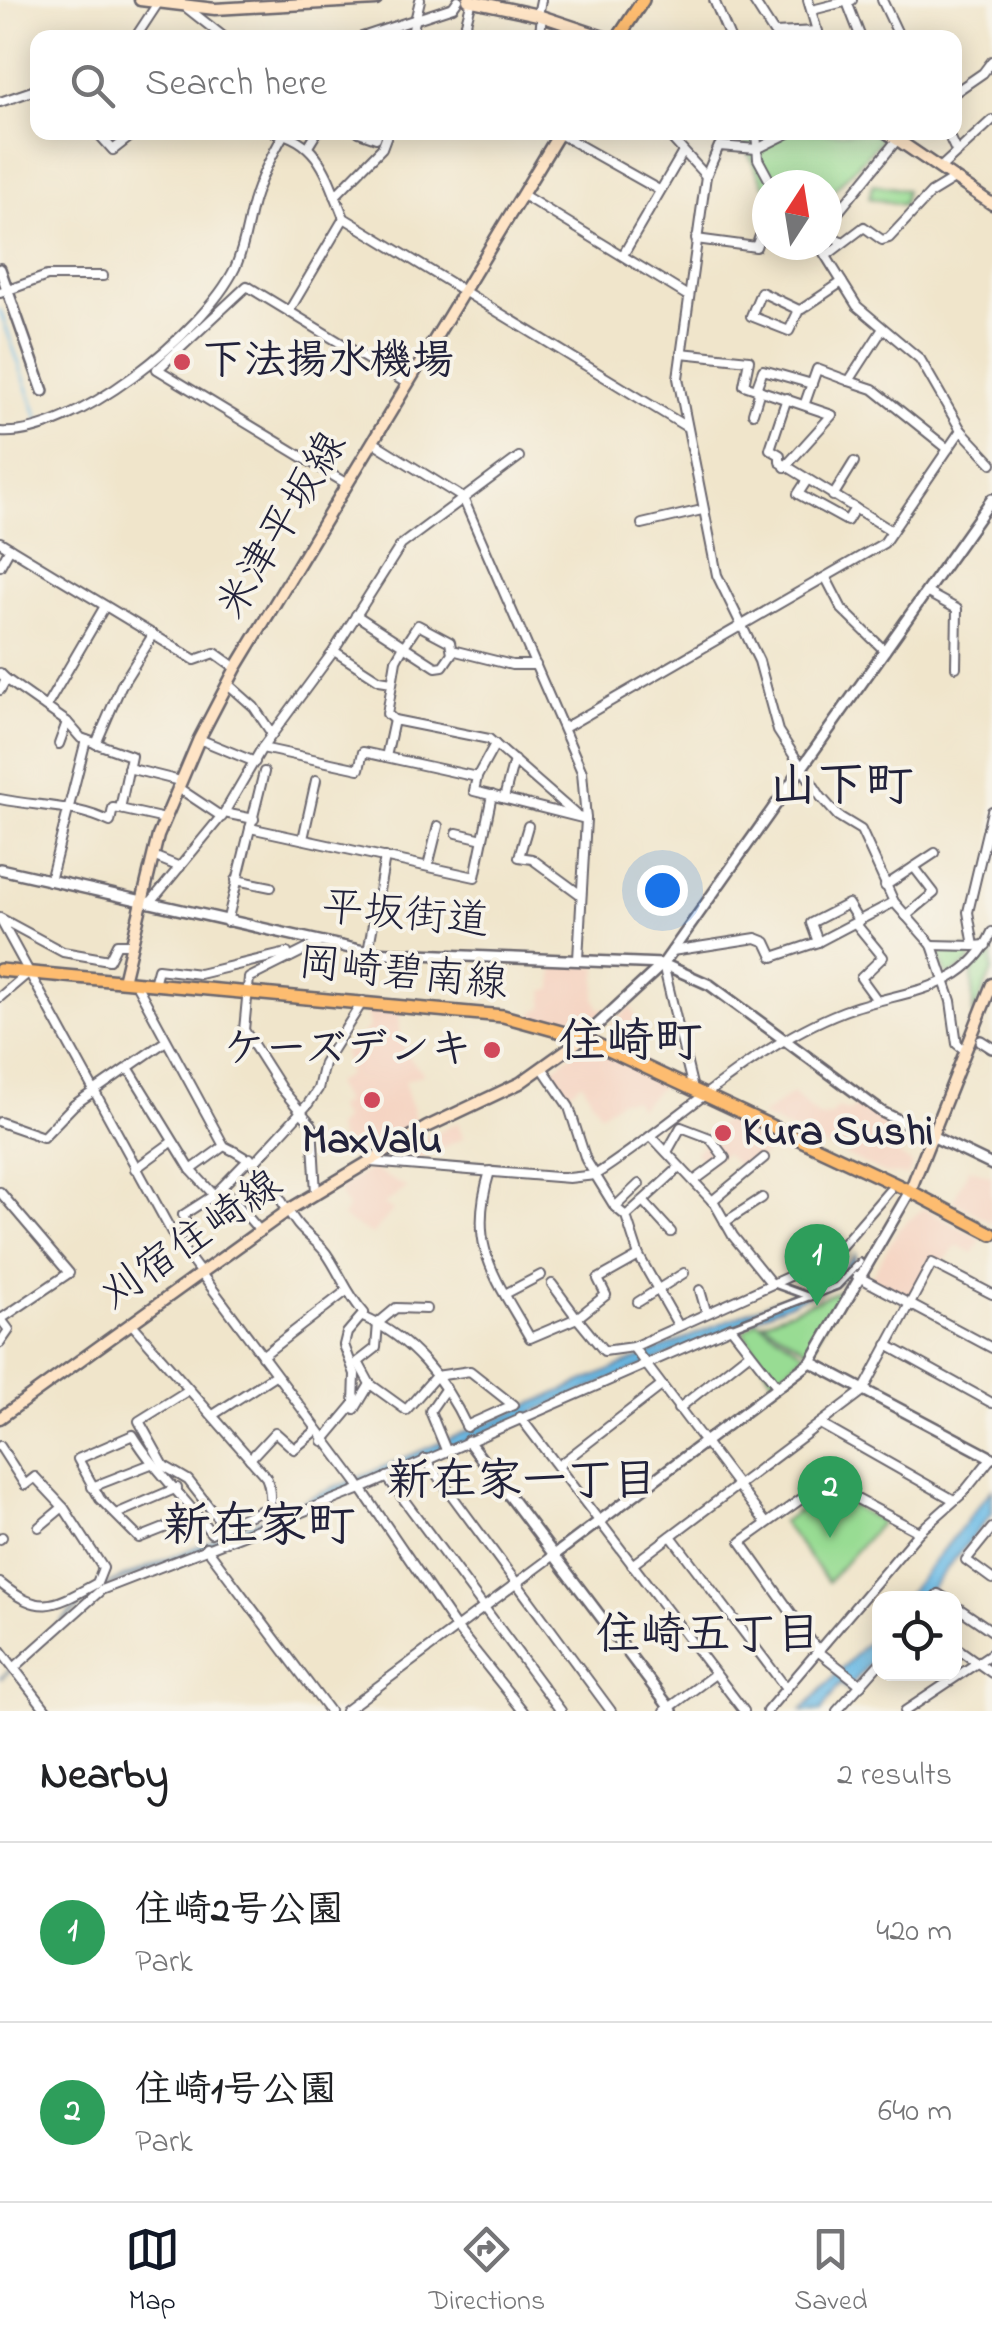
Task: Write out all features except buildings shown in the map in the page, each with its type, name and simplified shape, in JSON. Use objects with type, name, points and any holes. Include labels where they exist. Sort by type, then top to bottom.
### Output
[{"type":"main road","points":[[140,0],[187,8],[376,0]]},
{"type":"main road","points":[[470,0],[583,30]]},
{"type":"main road","points":[[623,30],[643,0]]},
{"type":"main road","name":"米津平坂線","points":[[129,982],[131,944],[145,902],[153,856],[198,739],[236,668],[554,140]]},
{"type":"main road","points":[[898,140],[992,204]]},
{"type":"main road","name":"岡崎碧南線","points":[[0,970],[503,1016],[583,1038],[910,1191],[992,1234]]},
{"type":"main road","points":[[910,1191],[965,1050],[976,1038],[992,984]]},
{"type":"main road","name":"刈宿住崎線","points":[[0,1418],[290,1209],[427,1127],[543,1069],[583,1038]]},
{"type":"street","points":[[414,30],[420,0]]},
{"type":"street","points":[[382,30],[452,8],[458,0]]},
{"type":"street","points":[[464,30],[470,0]]},
{"type":"street","points":[[540,30],[541,0]]},
{"type":"street","points":[[714,0],[727,30]]},
{"type":"street","points":[[753,0],[772,30]]},
{"type":"street","points":[[808,0],[818,30]]},
{"type":"street","points":[[882,0],[896,30]]},
{"type":"street","points":[[812,10],[849,1],[858,30]]},
{"type":"street","points":[[141,30],[160,2]]},
{"type":"street","points":[[187,8],[215,30]]},
{"type":"street","points":[[962,87],[983,73],[992,60]]},
{"type":"street","points":[[983,73],[992,84]]},
{"type":"street","points":[[0,102],[30,92]]},
{"type":"street","points":[[940,168],[992,120]]},
{"type":"street","points":[[104,140],[113,150],[126,140]]},
{"type":"street","points":[[0,432],[27,432],[111,395],[214,305],[243,251],[254,200],[282,140]]},
{"type":"street","points":[[299,140],[309,145],[344,218],[684,426]]},
{"type":"street","points":[[309,145],[312,140]]},
{"type":"street","points":[[336,196],[382,148],[385,140]]},
{"type":"street","points":[[570,140],[659,190]]},
{"type":"street","points":[[673,140],[706,176]]},
{"type":"street","points":[[756,140],[762,170]]},
{"type":"street","points":[[774,140],[757,148],[719,146],[706,176],[678,378],[684,426],[717,575],[759,661],[778,731],[838,816],[861,830],[894,902],[932,946],[946,980],[956,1044],[965,1050]]},
{"type":"street","points":[[842,208],[898,140]]},
{"type":"street","points":[[951,140],[956,151]]},
{"type":"street","points":[[623,255],[683,152]]},
{"type":"street","points":[[843,242],[864,226],[882,240],[889,238],[930,193],[954,179]]},
{"type":"street","points":[[523,195],[688,296]]},
{"type":"street","points":[[289,311],[344,218]]},
{"type":"street","points":[[696,239],[752,246]]},
{"type":"street","points":[[830,260],[857,306],[920,359],[961,430],[992,463]]},
{"type":"street","points":[[0,269],[4,292],[44,391]]},
{"type":"street","points":[[4,292],[46,276],[102,276]]},
{"type":"street","points":[[800,310],[761,292],[750,316],[784,332],[800,310],[842,282]]},
{"type":"street","points":[[158,369],[246,286],[408,384]]},
{"type":"street","points":[[849,381],[882,330]]},
{"type":"street","points":[[681,354],[750,360],[744,386],[832,415],[784,466]]},
{"type":"street","points":[[148,364],[347,484]]},
{"type":"street","points":[[805,403],[817,369],[872,390],[948,449]]},
{"type":"street","points":[[753,413],[763,370],[812,384]]},
{"type":"street","points":[[787,398],[770,449],[780,454],[784,466],[892,531]]},
{"type":"street","points":[[564,728],[744,628],[884,543],[961,430]]},
{"type":"street","points":[[372,442],[463,498],[582,772],[586,819],[578,959]]},
{"type":"street","points":[[0,869],[145,902],[223,815],[262,748],[334,651],[401,544],[518,458]]},
{"type":"street","points":[[834,496],[854,462]]},
{"type":"street","points":[[807,480],[798,494],[847,521],[855,508]]},
{"type":"street","points":[[583,1038],[663,964],[992,498]]},
{"type":"street","points":[[642,524],[702,510]]},
{"type":"street","points":[[0,542],[195,660],[216,653],[236,668]]},
{"type":"street","points":[[0,566],[10,548]]},
{"type":"street","points":[[826,578],[842,608],[886,651]]},
{"type":"street","points":[[926,592],[957,609],[956,667]]},
{"type":"street","points":[[46,707],[105,606]]},
{"type":"street","points":[[356,615],[404,646],[440,668],[452,650],[450,642],[421,625],[404,646],[387,714],[394,720],[489,739],[576,815]]},
{"type":"street","points":[[96,744],[121,686],[153,635]]},
{"type":"street","points":[[452,650],[512,665],[536,665]]},
{"type":"street","points":[[334,651],[379,680],[392,682]]},
{"type":"street","points":[[0,690],[3,676],[86,740],[131,756],[120,809]]},
{"type":"street","points":[[228,684],[254,707],[272,734]]},
{"type":"street","points":[[386,757],[394,720]]},
{"type":"street","points":[[58,744],[66,722]]},
{"type":"street","points":[[198,739],[254,762]]},
{"type":"street","points":[[50,880],[86,740]]},
{"type":"street","points":[[495,744],[474,790],[586,819]]},
{"type":"street","points":[[262,748],[359,769],[363,752],[477,778]]},
{"type":"street","points":[[504,798],[514,760]]},
{"type":"street","points":[[128,768],[179,784],[223,815],[303,838],[476,877],[492,795]]},
{"type":"street","points":[[227,922],[264,772]]},
{"type":"street","points":[[303,838],[316,780]]},
{"type":"street","points":[[0,799],[52,810],[70,807],[110,822],[114,808],[165,819]]},
{"type":"street","points":[[974,946],[968,912],[992,811]]},
{"type":"street","points":[[428,866],[438,826]]},
{"type":"street","points":[[528,826],[519,857],[532,859],[581,895]]},
{"type":"street","points":[[457,833],[483,839]]},
{"type":"street","points":[[886,886],[935,852]]},
{"type":"street","points":[[153,856],[180,867]]},
{"type":"street","points":[[368,952],[385,857]]},
{"type":"street","points":[[906,916],[934,893],[914,867]]},
{"type":"street","points":[[236,880],[271,887]]},
{"type":"street","name":"平坂街道","points":[[145,902],[317,944],[368,952],[663,964]]},
{"type":"street","points":[[672,951],[756,938],[766,942],[773,957],[818,942],[894,902]]},
{"type":"street","points":[[818,942],[811,923],[848,904],[883,957],[861,978],[877,1000]]},
{"type":"street","points":[[0,918],[63,952],[109,960],[117,944],[131,944]]},
{"type":"street","points":[[0,918],[176,1240],[361,1489],[456,1626],[524,1711]]},
{"type":"street","points":[[370,1162],[569,1178],[596,1175],[680,1122],[707,1096],[785,1039],[877,1000],[967,971],[992,932]]},
{"type":"street","points":[[316,1193],[312,1177],[316,1138],[312,1124],[244,1030],[249,978],[317,944]]},
{"type":"street","points":[[932,946],[986,944]]},
{"type":"street","points":[[154,984],[158,970],[199,974],[306,950]]},
{"type":"street","points":[[663,964],[710,985],[834,1078],[930,1138],[992,1166]]},
{"type":"street","points":[[663,964],[693,1089]]},
{"type":"street","points":[[0,997],[29,972]]},
{"type":"street","points":[[129,982],[224,1146],[252,1160],[290,1209],[297,1225],[327,1254],[345,1292],[362,1316],[401,1338],[446,1388],[470,1440],[669,1710],[715,1674]]},
{"type":"street","points":[[176,1240],[188,1229],[183,1216],[214,1195],[301,1112],[318,1089],[324,1063],[363,1001]]},
{"type":"street","points":[[976,1038],[992,1048]]},
{"type":"street","points":[[0,1122],[42,1137],[74,1105],[166,1041]]},
{"type":"street","points":[[129,1069],[172,1142],[214,1195]]},
{"type":"street","points":[[543,1069],[569,1108],[586,1160],[615,1207],[626,1216],[639,1256],[678,1323]]},
{"type":"street","points":[[667,1152],[680,1122]]},
{"type":"street","points":[[680,1122],[710,1138],[725,1158],[694,1181]]},
{"type":"street","points":[[654,1138],[712,1201],[771,1283],[808,1296]]},
{"type":"street","points":[[135,1168],[172,1142]]},
{"type":"street","points":[[191,1170],[224,1146]]},
{"type":"street","points":[[712,1201],[764,1158]]},
{"type":"street","points":[[626,1216],[680,1166]]},
{"type":"street","points":[[490,1171],[478,1226],[488,1264],[530,1338],[578,1318],[606,1296],[598,1280],[639,1256]]},
{"type":"street","points":[[615,1207],[639,1184]]},
{"type":"street","points":[[222,1187],[260,1231]]},
{"type":"street","points":[[552,1284],[604,1351],[632,1347],[678,1323],[832,1257],[889,1191]]},
{"type":"street","points":[[345,1711],[811,1362],[857,1276],[910,1191]]},
{"type":"street","points":[[0,1192],[69,1273],[0,1319],[10,1330],[0,1343]]},
{"type":"street","points":[[725,1222],[762,1198]]},
{"type":"street","points":[[643,1201],[671,1232]]},
{"type":"street","points":[[0,1583],[26,1604],[40,1607],[276,1522],[361,1489],[642,1364],[837,1286],[860,1262]]},
{"type":"street","points":[[632,1564],[863,1391],[932,1262],[992,1294]]},
{"type":"street","points":[[638,1302],[684,1273]]},
{"type":"street","points":[[505,1294],[541,1275]]},
{"type":"street","points":[[857,1276],[992,1348]]},
{"type":"street","points":[[700,1290],[706,1311]]},
{"type":"street","points":[[262,1356],[345,1292]]},
{"type":"street","points":[[426,1309],[396,1308],[378,1323],[376,1348],[358,1362],[370,1384],[406,1410],[436,1376],[470,1371],[513,1405],[466,1426]]},
{"type":"street","points":[[323,1441],[354,1404],[355,1374],[344,1345],[347,1332],[362,1316]]},
{"type":"street","points":[[131,1323],[270,1486],[268,1508],[276,1522]]},
{"type":"street","points":[[731,1327],[777,1386]]},
{"type":"street","points":[[887,1345],[992,1403]]},
{"type":"street","points":[[632,1347],[766,1523]]},
{"type":"street","points":[[678,1409],[750,1352]]},
{"type":"street","points":[[767,1711],[919,1532],[992,1458],[811,1362]]},
{"type":"street","points":[[213,1416],[275,1375]]},
{"type":"street","points":[[355,1410],[370,1384]]},
{"type":"street","points":[[558,1466],[660,1386]]},
{"type":"street","points":[[446,1388],[430,1410],[446,1450]]},
{"type":"street","points":[[188,1391],[139,1421],[140,1427],[164,1466],[188,1480],[224,1526]]},
{"type":"street","points":[[520,1417],[744,1711]]},
{"type":"street","points":[[820,1424],[954,1500]]},
{"type":"street","points":[[250,1459],[275,1432],[294,1450],[317,1430]]},
{"type":"street","points":[[197,1515],[139,1538],[92,1487],[78,1459],[133,1435],[151,1464],[177,1488],[197,1515],[211,1534],[268,1508]]},
{"type":"street","points":[[0,1446],[25,1485],[35,1477],[63,1508],[100,1558],[102,1568],[99,1587],[14,1668]]},
{"type":"street","points":[[424,1459],[611,1711]]},
{"type":"street","points":[[92,1487],[151,1464]]},
{"type":"street","points":[[387,1477],[561,1711]]},
{"type":"street","points":[[858,1683],[819,1652],[741,1542],[826,1482],[919,1532]]},
{"type":"street","points":[[116,1514],[177,1488]]},
{"type":"street","points":[[40,1527],[63,1508]]},
{"type":"street","points":[[992,1528],[966,1560],[992,1579]]},
{"type":"street","points":[[671,1536],[786,1688]]},
{"type":"street","points":[[206,1547],[330,1711]]},
{"type":"street","points":[[962,1610],[992,1631]]},
{"type":"street","points":[[0,1650],[47,1711]]},
{"type":"street","points":[[962,1652],[992,1673]]},
{"type":"street","points":[[905,1711],[992,1653]]},
{"type":"street","points":[[837,1711],[872,1670]]},
{"type":"shaded area","points":[[553,965],[598,966],[595,998],[599,1008],[607,1009],[586,1028],[573,1031],[533,1019],[534,1012],[544,1007],[544,991],[553,988]]},
{"type":"shaded area","points":[[631,1006],[645,1037],[636,1042],[646,1062],[635,1059],[622,1037],[617,1041],[611,1024]]},
{"type":"shaded area","points":[[367,1007],[399,1012],[400,1037],[410,1059],[424,1074],[404,1081],[417,1126],[376,1152],[365,1135],[342,1147],[335,1128],[343,1120],[336,1107],[344,1103],[334,1083],[348,1075],[344,1053],[369,1028]]},
{"type":"shaded area","points":[[579,1049],[595,1050],[666,1082],[639,1108],[633,1100],[620,1100],[600,1114],[582,1082],[565,1095],[549,1071]]},
{"type":"shaded area","points":[[793,1093],[819,1117],[831,1116],[838,1108],[850,1112],[859,1103],[905,1128],[901,1139],[908,1142],[899,1155],[912,1164],[908,1176],[883,1173],[761,1116]]},
{"type":"shaded area","points":[[729,1118],[780,1142],[743,1171],[725,1153],[708,1165],[694,1152],[707,1142],[708,1131]]},
{"type":"shaded area","points":[[458,1122],[463,1138],[410,1163],[401,1149]]},
{"type":"shaded area","points":[[371,1168],[407,1188],[383,1205],[393,1210],[372,1235],[342,1218],[347,1208],[338,1190]]},
{"type":"shaded area","points":[[969,1168],[992,1176],[992,1223],[953,1201]]},
{"type":"shaded area","points":[[924,1208],[981,1239],[974,1253],[957,1246],[942,1263],[931,1259],[909,1302],[870,1279],[899,1228]]},
{"type":"green space","points":[[752,140],[881,140],[842,181],[842,170],[756,170],[744,144]]},
{"type":"green space","points":[[873,184],[906,190],[903,205],[869,198]]},
{"type":"green space","points":[[992,939],[992,971],[973,1016],[972,973]]},
{"type":"green space","points":[[935,948],[971,949],[970,962],[948,977]]},
{"type":"green space","points":[[841,1290],[810,1351],[763,1322]]},
{"type":"green space","points":[[757,1321],[805,1353],[774,1382],[743,1331]]},
{"type":"green space","points":[[826,1491],[881,1522],[828,1582],[782,1522]]},
{"type":"water","points":[[855,1255],[854,1264],[837,1283],[378,1478],[97,1591],[0,1679],[96,1589],[788,1295],[841,1271]]},
{"type":"water","points":[[992,1489],[992,1513],[929,1591],[911,1591]]},
{"type":"water","points":[[872,1637],[872,1659],[846,1690],[841,1683],[821,1711],[801,1711]]},
{"type":"waterway","points":[[0,310],[39,421]]},
{"type":"place","name":"下法揚水機場","points":[[182,362]]},
{"type":"place","name":"ケーズデンキ","points":[[492,1050]]},
{"type":"place","name":"MaxValu","points":[[372,1100]]},
{"type":"place","name":"Kura Sushi","points":[[723,1133]]},
{"type":"place","name":"住崎2号公園","points":[[817,1306]]},
{"type":"place","name":"住崎1号公園","points":[[830,1538]]},
{"type":"district","name":"山下町","points":[[841,788]]},
{"type":"district","name":"住崎町","points":[[630,1044]]},
{"type":"district","name":"新在家一丁目","points":[[522,1483]]},
{"type":"district","name":"新在家町","points":[[259,1528]]},
{"type":"district","name":"住崎五丁目","points":[[708,1637]]}]
